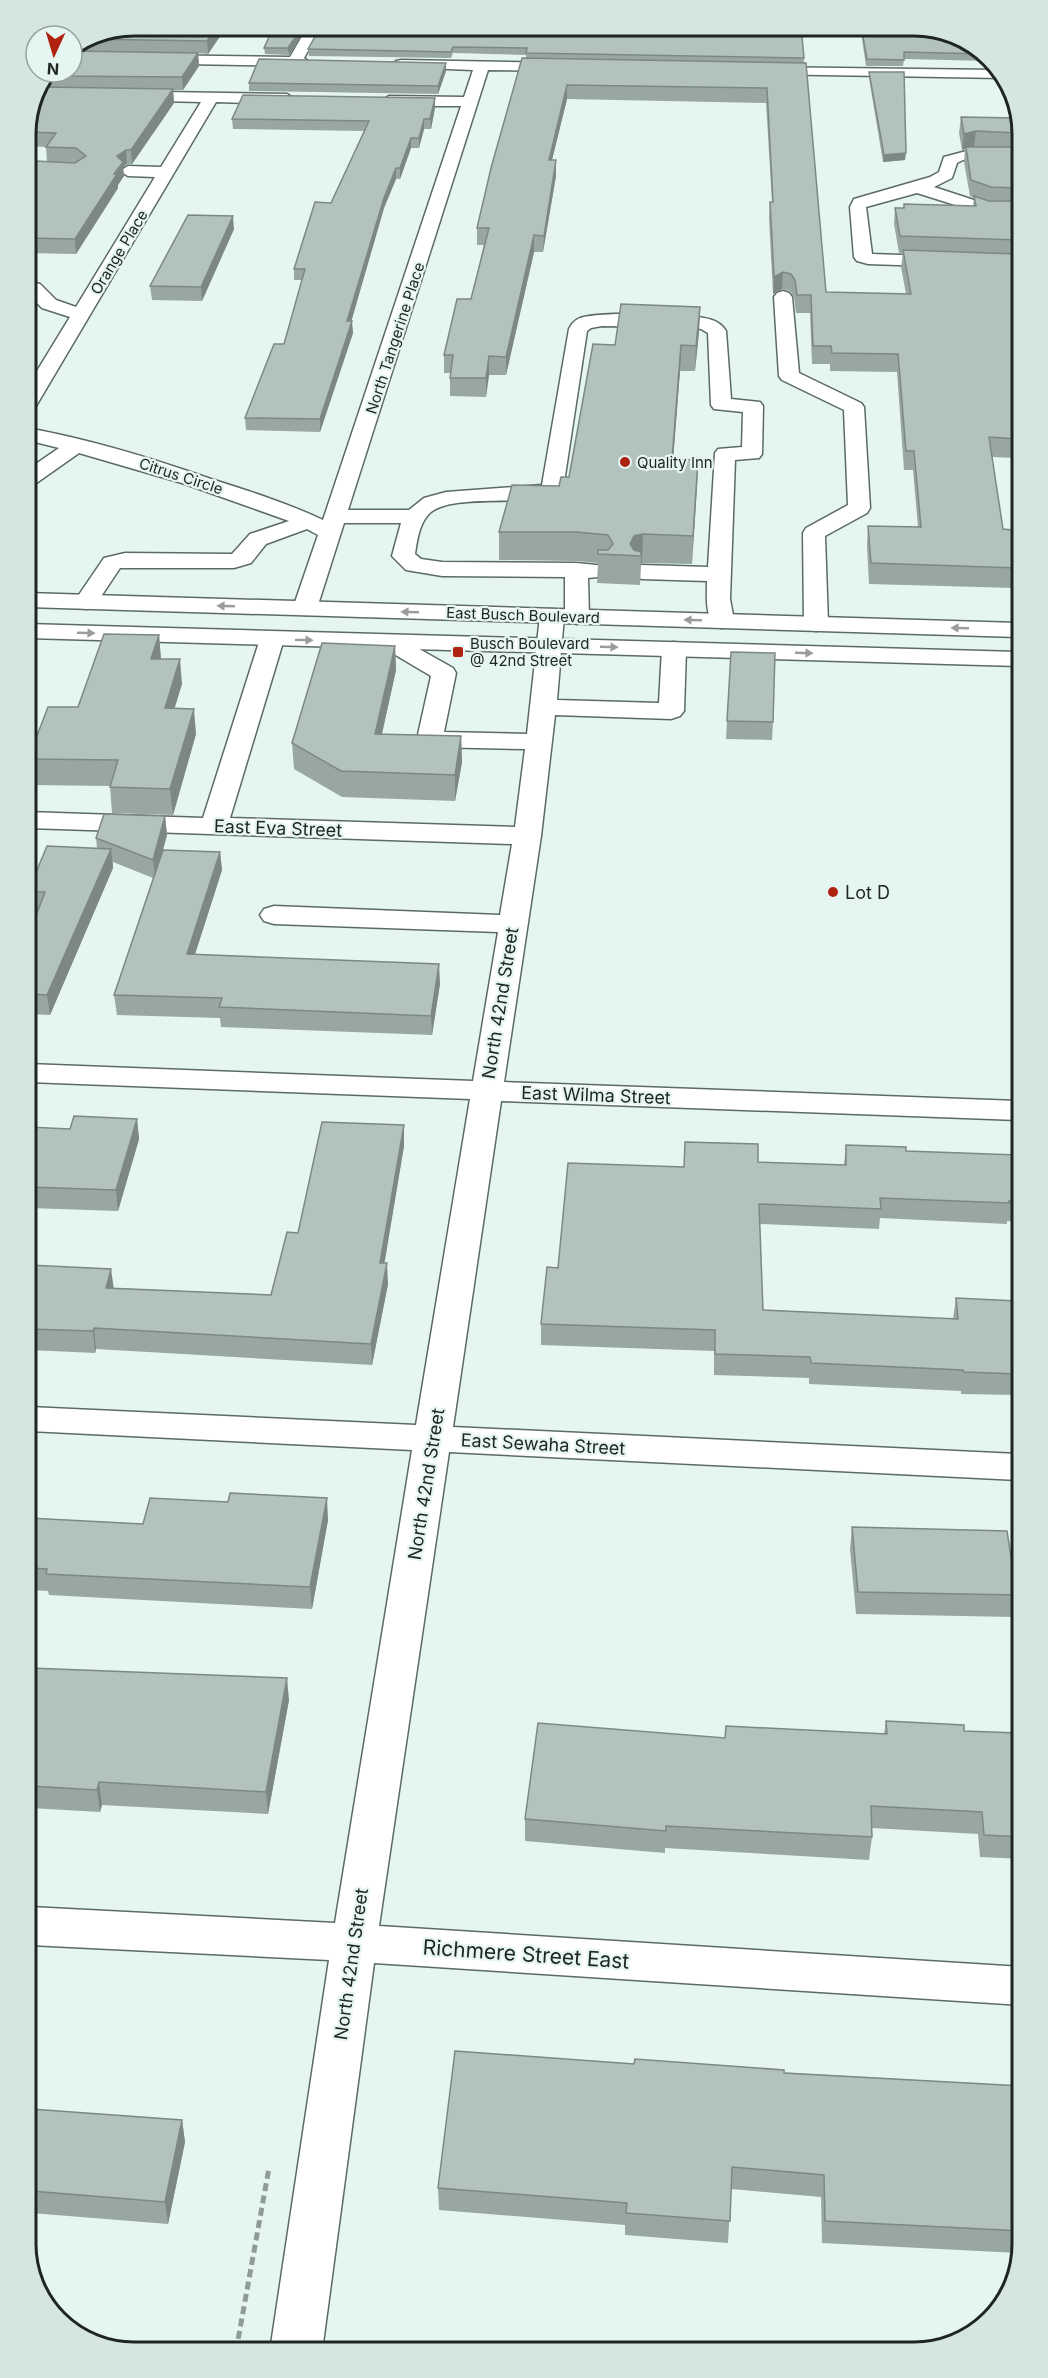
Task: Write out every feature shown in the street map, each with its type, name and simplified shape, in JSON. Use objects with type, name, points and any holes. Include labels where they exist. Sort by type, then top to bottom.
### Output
[{"type":"street","points":[[295,62],[309,36]]},
{"type":"street","points":[[84,58],[318,63]]},
{"type":"street","points":[[388,64],[576,68]]},
{"type":"street","name":"North Tangerine Place","points":[[305,609],[482,66]]},
{"type":"street","points":[[741,70],[992,74]]},
{"type":"street","points":[[44,94],[306,99]]},
{"type":"street","name":"Orange Place","points":[[36,389],[211,98]]},
{"type":"street","points":[[377,100],[472,102]]},
{"type":"street","points":[[1012,155],[960,156],[950,160],[946,175],[935,183],[860,203],[858,207],[863,257],[880,261],[1012,264]]},
{"type":"street","points":[[36,169],[47,169]]},
{"type":"street","points":[[128,171],[166,172]]},
{"type":"street","points":[[917,187],[987,210],[1012,211]]},
{"type":"street","points":[[36,290],[48,304],[81,315]]},
{"type":"street","points":[[783,297],[789,376],[854,407],[859,508],[814,534],[816,624]]},
{"type":"street","points":[[599,571],[442,569],[414,565],[403,556],[406,539],[416,517],[422,508],[432,502],[464,497],[540,494],[552,489],[578,329],[585,322],[602,320],[688,321],[707,324],[717,331],[721,405],[753,406],[752,454],[725,453],[718,599],[722,621]]},
{"type":"street","name":"Citrus Circle","points":[[36,436],[78,445],[198,481],[309,521],[334,524]]},
{"type":"street","points":[[36,471],[78,445]]},
{"type":"street","points":[[334,524],[416,517]]},
{"type":"street","points":[[86,602],[112,563],[125,560],[234,561],[243,558],[258,539],[309,521]]},
{"type":"street","name":"North 42nd Street","points":[[297,2342],[354,1943],[434,1439],[486,1091],[528,836],[541,725],[560,626],[576,570]]},
{"type":"street","points":[[642,572],[719,574]]},
{"type":"street","name":"East Busch Boulevard","points":[[36,600],[305,609],[560,626],[674,649],[1012,658]]},
{"type":"street","name":"East Busch Boulevard","points":[[36,631],[390,642],[560,626],[722,621],[1012,630]]},
{"type":"street","points":[[214,826],[272,639]]},
{"type":"street","points":[[390,642],[444,674],[430,739],[671,711],[674,649]]},
{"type":"street","name":"East Eva Street","points":[[36,820],[528,836]]},
{"type":"street","points":[[273,915],[513,924]]},
{"type":"street","name":"East Wilma Street","points":[[36,1073],[1012,1111]]},
{"type":"street","name":"East Sewaha Street","points":[[36,1419],[1012,1467]]},
{"type":"street","name":"Richmere Street East","points":[[36,1926],[354,1943],[1012,1985]]},
{"type":"building","points":[[134,36],[211,36],[207,41],[109,39]]},
{"type":"building","points":[[269,36],[296,36],[288,48],[264,48]]},
{"type":"building","points":[[315,36],[802,36],[804,58],[526,53],[527,48],[453,47],[451,52],[308,49]]},
{"type":"building","points":[[863,36],[921,36],[952,43],[970,54],[904,52],[904,60],[867,59]]},
{"type":"building","points":[[84,51],[198,53],[182,77],[84,76]]},
{"type":"building","points":[[522,58],[806,63],[826,292],[911,294],[903,250],[1012,254],[1012,439],[989,437],[1003,529],[1012,530],[1012,568],[871,563],[868,526],[921,527],[914,451],[906,451],[898,354],[832,353],[831,346],[813,346],[811,295],[797,295],[795,280],[791,274],[783,272],[774,277],[767,88],[567,85],[549,160],[556,160],[544,236],[534,235],[506,357],[489,356],[486,378],[450,378],[453,355],[444,355],[457,299],[471,299],[489,228],[477,228],[491,168]]},
{"type":"building","points":[[259,59],[446,63],[438,86],[249,83]]},
{"type":"building","points":[[869,72],[904,72],[906,153],[884,155]]},
{"type":"building","points":[[48,87],[173,89],[131,150],[126,150],[117,156],[123,162],[114,174],[117,174],[75,239],[36,238],[36,161],[75,163],[86,156],[76,148],[46,147],[56,133],[36,132],[39,108]]},
{"type":"building","points":[[243,95],[435,98],[430,119],[424,119],[419,138],[411,138],[400,168],[396,168],[384,198],[347,321],[352,321],[320,419],[245,418],[274,344],[284,344],[305,269],[294,269],[315,202],[331,203],[369,121],[232,119]]},
{"type":"building","points":[[961,117],[1010,118],[1012,133],[976,131],[964,134]]},
{"type":"building","points":[[966,147],[1012,147],[1012,188],[991,187],[971,180]]},
{"type":"building","points":[[974,196],[989,201],[1012,201],[1012,240],[900,236],[895,208],[904,208],[904,204],[976,206]]},
{"type":"building","points":[[188,215],[233,216],[201,287],[150,286]]},
{"type":"building","name":"Quality Inn","points":[[621,304],[700,307],[696,346],[681,345],[672,459],[698,460],[693,536],[643,534],[634,536],[630,544],[634,550],[641,552],[641,556],[598,554],[598,550],[608,550],[613,544],[608,535],[576,532],[499,532],[512,485],[559,486],[561,477],[569,477],[593,344],[615,345]]},
{"type":"building","points":[[104,634],[159,635],[151,659],[180,659],[165,708],[194,709],[170,789],[110,787],[118,760],[36,759],[36,738],[48,707],[78,707]]},
{"type":"building","points":[[322,643],[395,646],[375,734],[461,736],[455,775],[341,771],[292,743]]},
{"type":"building","points":[[731,652],[775,653],[773,722],[727,721]]},
{"type":"building","points":[[104,814],[165,816],[153,860],[96,838]]},
{"type":"building","points":[[47,846],[111,849],[47,995],[36,994],[36,916],[45,892],[36,892],[36,873]]},
{"type":"building","points":[[163,850],[220,852],[187,954],[439,964],[431,1016],[219,1007],[222,998],[114,995]]},
{"type":"building","points":[[74,1116],[137,1119],[116,1190],[36,1187],[36,1127],[70,1129]]},
{"type":"building","points":[[322,1122],[404,1125],[380,1263],[387,1263],[371,1344],[94,1328],[93,1331],[36,1329],[36,1265],[111,1269],[106,1288],[271,1295],[287,1232],[298,1233]]},
{"type":"building","points":[[685,1142],[758,1144],[758,1162],[846,1165],[846,1145],[906,1147],[906,1151],[1012,1155],[1012,1201],[1009,1203],[880,1198],[881,1209],[759,1204],[763,1310],[958,1319],[956,1298],[1012,1301],[1012,1374],[811,1363],[810,1357],[715,1354],[715,1330],[541,1324],[547,1267],[558,1268],[568,1163],[684,1167]]},
{"type":"building","points":[[230,1493],[327,1498],[310,1587],[46,1574],[47,1569],[36,1568],[36,1518],[143,1524],[150,1498],[228,1502]]},
{"type":"building","points":[[852,1527],[1007,1531],[1012,1563],[1012,1595],[858,1592]]},
{"type":"building","points":[[36,1668],[287,1678],[266,1792],[99,1782],[97,1790],[36,1786]]},
{"type":"building","points":[[886,1721],[964,1725],[964,1731],[1012,1733],[1012,1837],[984,1835],[982,1812],[871,1806],[872,1837],[666,1826],[666,1831],[525,1819],[538,1723],[725,1738],[726,1726],[887,1734]]},
{"type":"building","points":[[455,2051],[634,2064],[635,2059],[784,2070],[784,2073],[1012,2085],[1012,2230],[825,2221],[824,2175],[732,2167],[730,2221],[626,2213],[627,2203],[438,2188]]},
{"type":"building","points":[[36,2109],[182,2120],[165,2202],[36,2191]]},
{"type":"place","name":"Quality Inn","points":[[625,462]]},
{"type":"place","name":"Busch Boulevard @ 42nd Street","points":[[458,652]]},
{"type":"place","name":"Lot D","points":[[833,892]]}]
